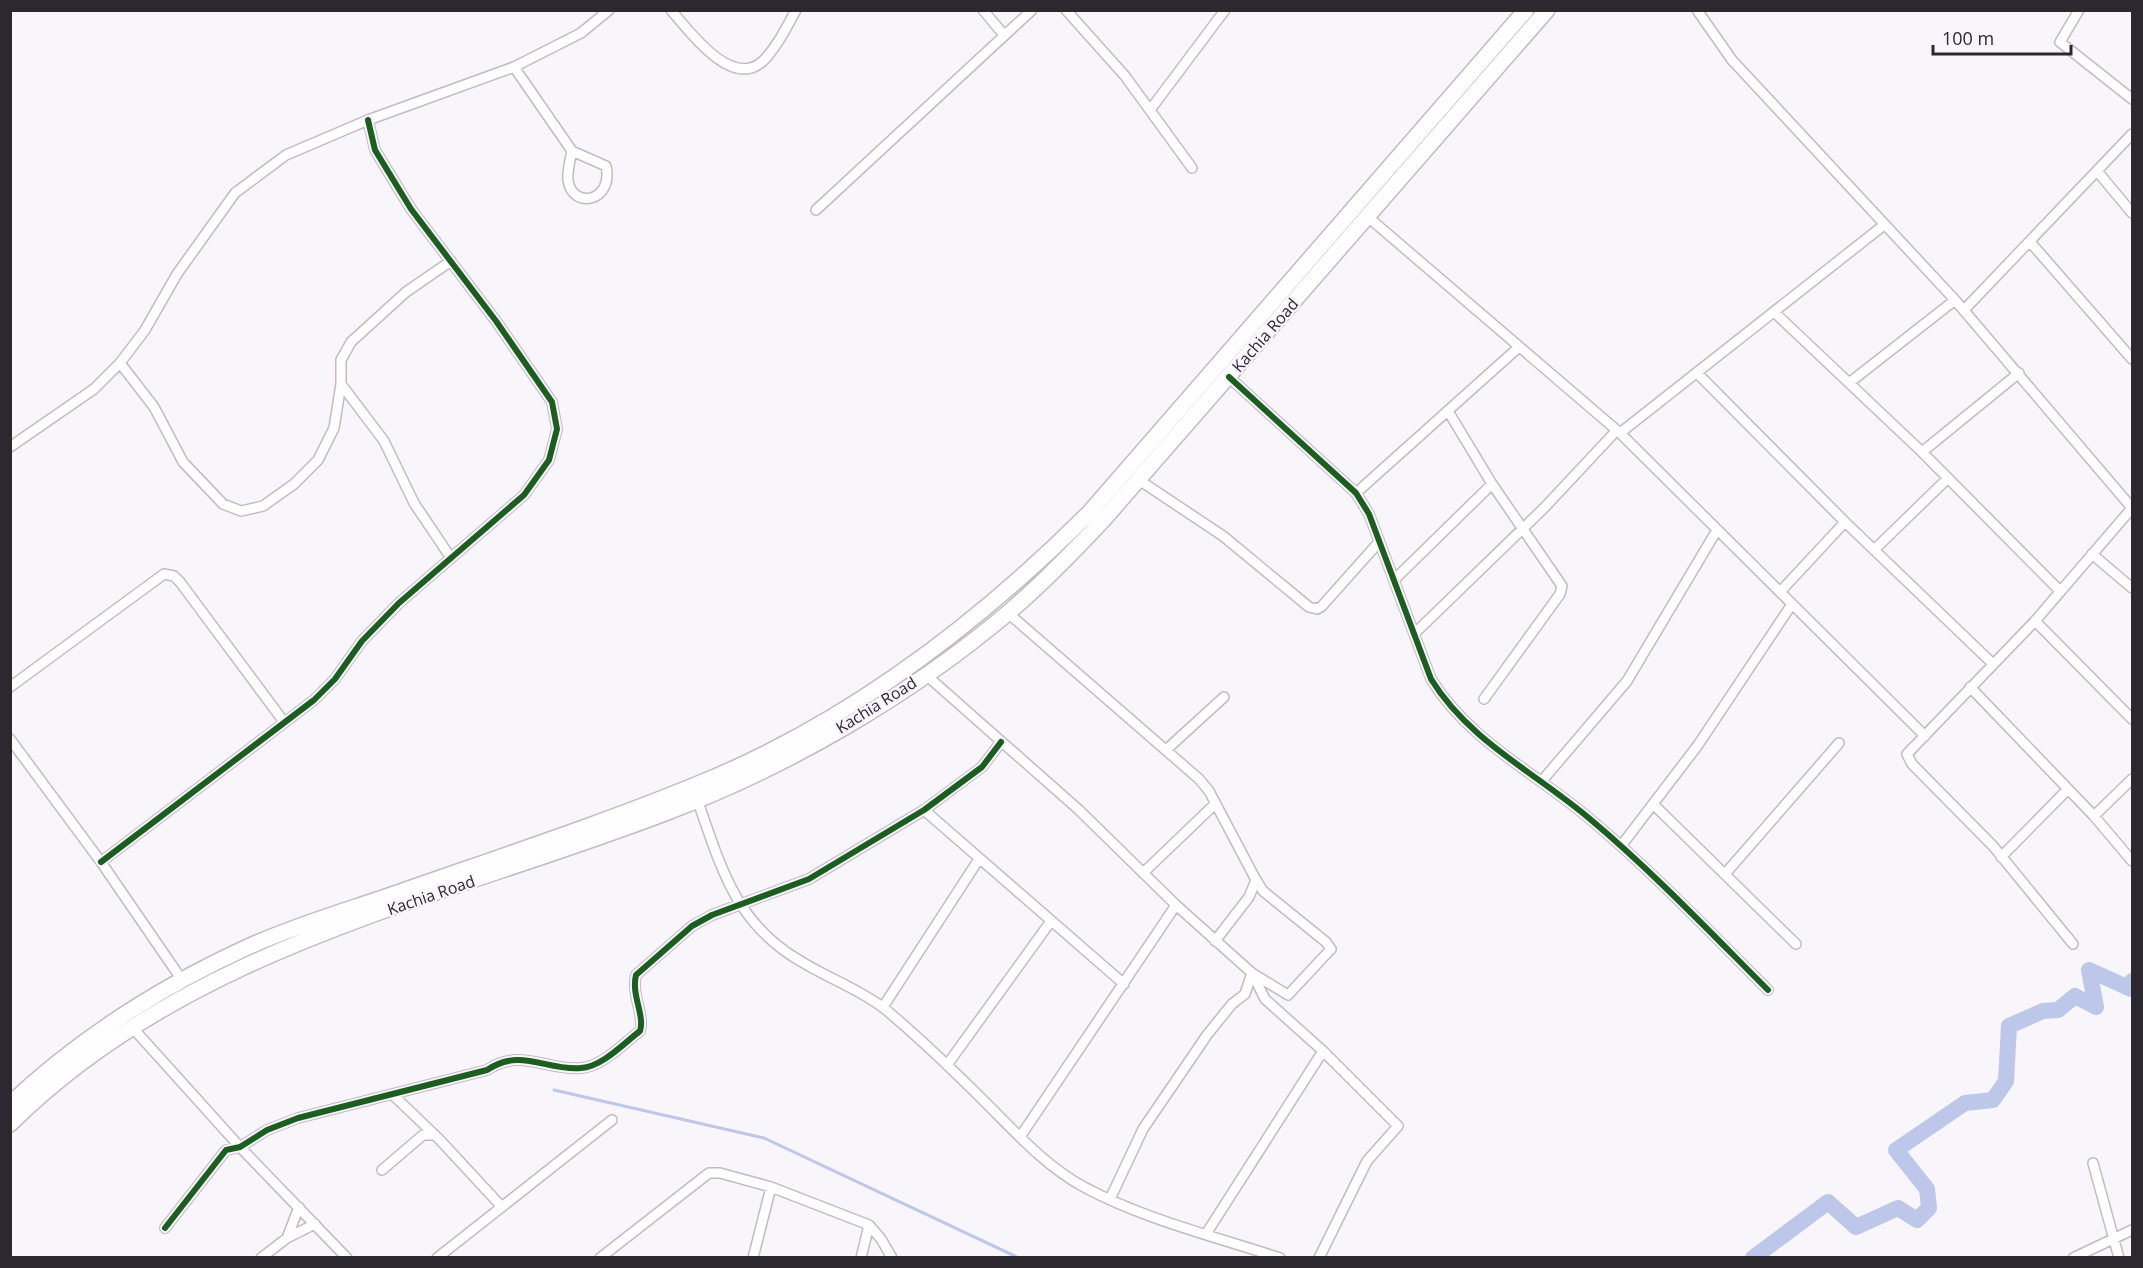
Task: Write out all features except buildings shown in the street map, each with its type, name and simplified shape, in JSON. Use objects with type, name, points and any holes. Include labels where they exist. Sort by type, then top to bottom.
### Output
[{"type":"highway","name":"Kachia Road","points":[[10,1124],[68,1073],[131,1026],[205,984],[286,948],[673,811],[815,743],[925,674],[1008,613],[1074,551],[1139,480],[1547,10]]},
{"type":"highway","name":"Kachia Road","points":[[10,1104],[89,1038],[182,980],[285,932],[609,819],[705,781],[765,754],[846,708],[910,667],[1010,587],[1090,512],[1519,13]]},
{"type":"street","points":[[10,447],[94,389],[120,363],[145,330],[177,274],[235,194],[286,155],[368,120],[514,67],[581,33],[609,10]]},
{"type":"street","points":[[671,10],[724,65],[742,69],[762,63],[779,41],[796,10]]},
{"type":"street","points":[[983,10],[1004,35]]},
{"type":"street","points":[[816,210],[1032,10]]},
{"type":"street","points":[[1066,10],[1125,76],[1192,168]]},
{"type":"street","points":[[1150,110],[1225,10]]},
{"type":"street","points":[[1697,10],[1731,60],[1964,310],[2132,508],[2035,621],[1909,750],[1908,759],[2001,857],[2073,944]]},
{"type":"street","points":[[2079,10],[2060,42],[2133,99]]},
{"type":"street","points":[[514,67],[572,152],[606,166],[609,178],[604,190],[596,197],[584,198],[574,192],[568,182],[572,152]]},
{"type":"street","points":[[101,862],[314,700],[335,679],[362,641],[399,603],[524,495],[549,460],[557,429],[552,402],[411,209],[375,150],[368,120]]},
{"type":"street","points":[[1964,310],[2031,243],[2133,134]]},
{"type":"street","points":[[2097,171],[2133,213]]},
{"type":"street","points":[[1368,217],[1619,432],[1924,736]]},
{"type":"street","points":[[1414,634],[1619,432],[1884,225]]},
{"type":"street","points":[[2031,243],[2133,359]]},
{"type":"street","points":[[120,363],[154,407],[183,462],[223,504],[241,511],[263,506],[294,484],[318,460],[334,428],[341,384],[341,360],[351,342],[406,292],[451,261]]},
{"type":"street","points":[[1849,383],[1955,300]]},
{"type":"street","points":[[1774,312],[1922,452],[2060,591]]},
{"type":"street","points":[[1356,493],[1519,347]]},
{"type":"street","points":[[1697,373],[1845,522],[1992,663]]},
{"type":"street","points":[[1922,452],[2019,373]]},
{"type":"street","points":[[1229,377],[1356,493],[1369,514],[1431,679],[1443,699],[1470,729],[1621,846],[1768,990]]},
{"type":"street","points":[[341,384],[384,441],[414,503],[451,558]]},
{"type":"street","points":[[1448,411],[1492,484],[1562,586],[1560,594],[1484,699]]},
{"type":"street","points":[[1874,550],[1947,479]]},
{"type":"street","points":[[1139,480],[1223,536],[1309,607],[1317,609],[1322,606],[1379,542]]},
{"type":"street","points":[[1394,580],[1492,484]]},
{"type":"street","points":[[1780,592],[1845,522]]},
{"type":"street","points":[[1541,782],[1627,681],[1717,530]]},
{"type":"street","points":[[2092,554],[2133,588]]},
{"type":"street","points":[[10,687],[164,574],[174,576],[180,582],[284,722]]},
{"type":"street","points":[[1621,846],[1735,691],[1792,604]]},
{"type":"street","points":[[925,674],[1080,810],[1215,941],[1252,973],[1288,995],[1331,949],[1326,942],[1263,891],[1209,791],[1198,779],[1008,613]]},
{"type":"street","points":[[2035,621],[2133,719]]},
{"type":"street","points":[[1970,687],[2094,816],[2133,861]]},
{"type":"street","points":[[1166,750],[1224,697]]},
{"type":"street","points":[[10,739],[101,862],[182,980]]},
{"type":"street","points":[[165,1228],[226,1150],[240,1146],[267,1130],[298,1118],[486,1070],[510,1059],[581,1068],[594,1065],[640,1031],[642,1023],[636,1001],[636,975],[692,926],[738,904],[809,879],[924,810],[982,767],[1000,742]]},
{"type":"street","points":[[1725,874],[1839,743]]},
{"type":"street","points":[[2094,816],[2133,779]]},
{"type":"street","points":[[2001,857],[2068,789]]},
{"type":"street","points":[[697,799],[727,882],[738,904],[777,948],[883,1007],[947,1065],[1020,1137],[1083,1186],[1110,1199],[1206,1234],[1281,1257]]},
{"type":"street","points":[[1143,873],[1215,804]]},
{"type":"street","points":[[1653,804],[1796,944]]},
{"type":"street","points":[[924,810],[1124,984]]},
{"type":"street","points":[[883,1007],[979,859]]},
{"type":"street","points":[[1215,941],[1249,897],[1256,880]]},
{"type":"street","points":[[1020,1137],[1176,905]]},
{"type":"street","points":[[947,1065],[1051,921]]},
{"type":"street","points":[[1252,973],[1264,999],[1323,1051],[1398,1125],[1367,1161],[1319,1257]]},
{"type":"street","points":[[1110,1199],[1143,1129],[1207,1035],[1232,1004],[1245,994],[1252,973]]},
{"type":"street","points":[[131,1026],[240,1146],[347,1257]]},
{"type":"street","points":[[1206,1234],[1323,1051]]},
{"type":"street","points":[[393,1095],[432,1135],[439,1139],[502,1207]]},
{"type":"street","points":[[437,1257],[612,1120]]},
{"type":"street","points":[[382,1170],[423,1136],[432,1135]]},
{"type":"street","points":[[2093,1163],[2119,1257]]},
{"type":"street","points":[[601,1257],[709,1173],[720,1173],[771,1187],[869,1225],[892,1257]]},
{"type":"street","points":[[753,1257],[771,1187]]},
{"type":"street","points":[[287,1238],[299,1207]]},
{"type":"street","points":[[261,1257],[287,1238],[315,1224]]},
{"type":"street","points":[[861,1257],[869,1225]]},
{"type":"street","points":[[2073,1257],[2133,1230]]},
{"type":"waterway","points":[[1753,1258],[1828,1202],[1856,1227],[1898,1208],[1917,1220],[1929,1208],[1927,1189],[1896,1150],[1965,1103],[1993,1100],[2006,1081],[2009,1026],[2043,1011],[2058,1010],[2075,996],[2096,1007],[2089,970],[2131,989],[2132,981]]},
{"type":"waterway","points":[[554,1090],[764,1138],[1019,1258]]},
{"type":"cycle path","points":[[101,862],[314,700],[335,679],[362,641],[399,603],[524,495],[549,460],[557,429],[552,402],[496,321],[411,209],[375,150],[368,120]]},
{"type":"cycle path","points":[[1229,377],[1356,493],[1369,514],[1431,679],[1464,721],[1504,755],[1569,802],[1613,839],[1768,990]]},
{"type":"cycle path","points":[[165,1228],[226,1150],[240,1147],[267,1130],[298,1118],[487,1070],[511,1060],[581,1068],[589,1067],[605,1059],[640,1031],[641,1018],[635,990],[636,975],[692,926],[712,915],[809,879],[924,810],[982,767],[1001,742]]}]
